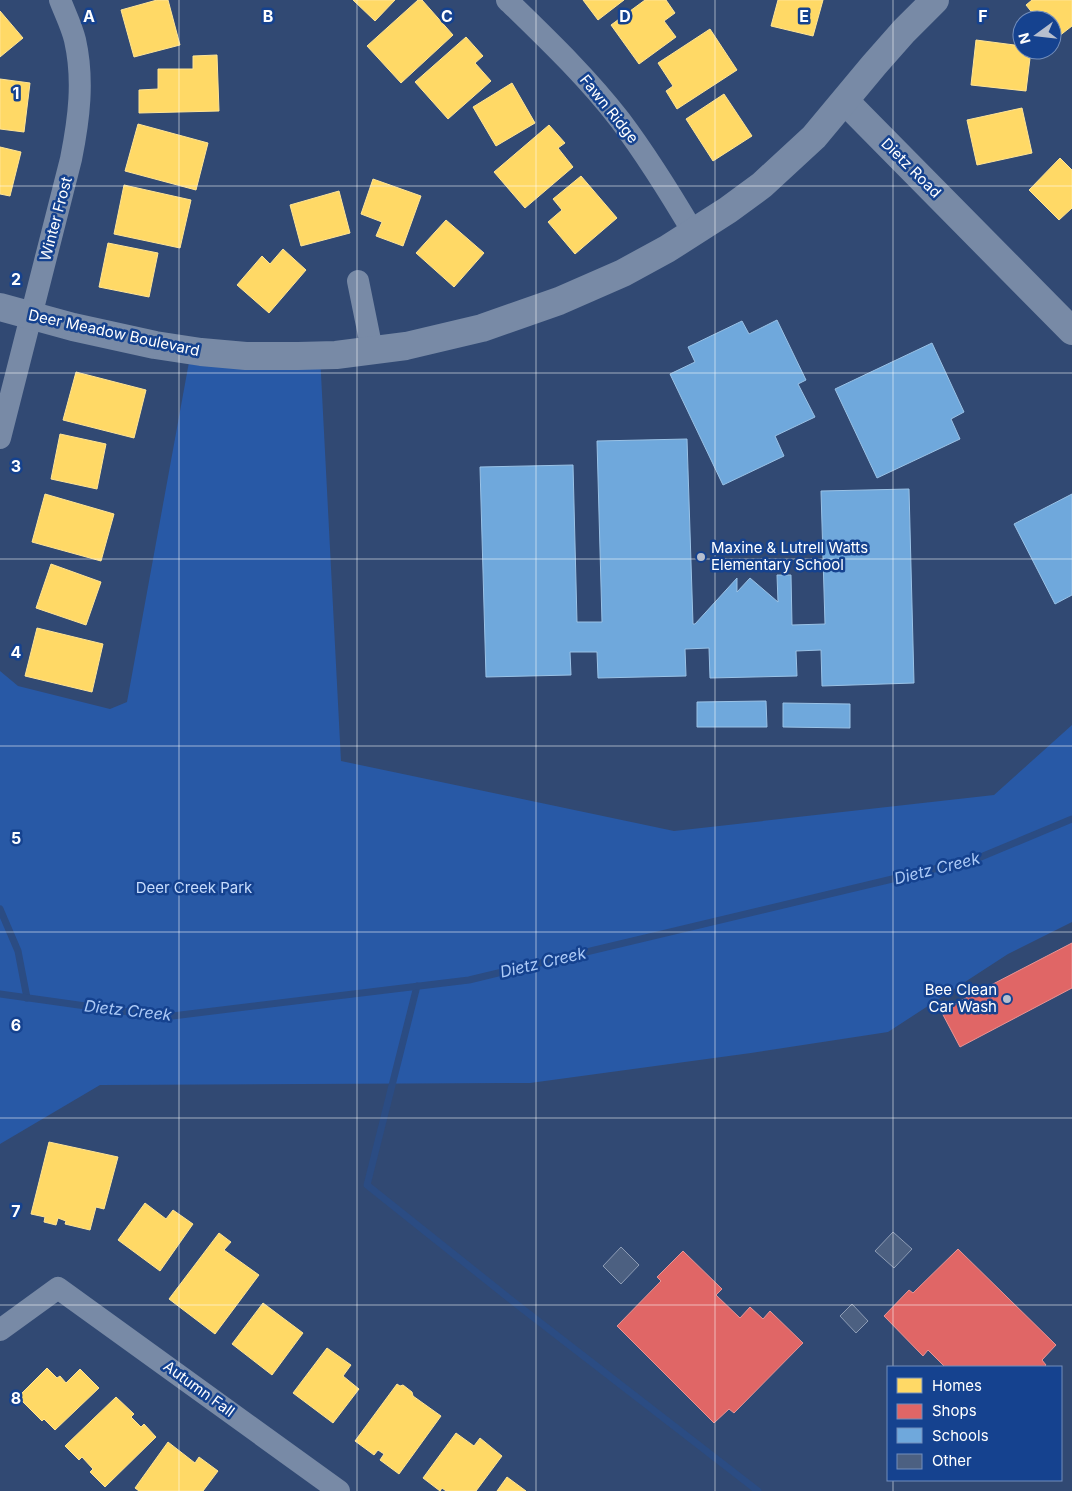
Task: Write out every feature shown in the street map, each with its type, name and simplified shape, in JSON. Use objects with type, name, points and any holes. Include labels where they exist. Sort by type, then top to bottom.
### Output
[{"type":"street","name":"Winter Frost","points":[[0,438],[71,159],[78,123],[80,90],[75,38],[60,0]]},
{"type":"street","name":"Fawn Ridge","points":[[507,0],[570,62],[619,119],[656,170],[693,232]]},
{"type":"street","points":[[845,101],[880,58],[935,0]]},
{"type":"street","name":"Deer Meadow Boulevard","points":[[0,307],[73,328],[146,343],[201,352],[246,356],[336,354],[406,346],[482,328],[559,301],[623,273],[667,249],[728,210],[762,185],[814,137],[845,101]]},
{"type":"street","name":"Dietz Road","points":[[845,101],[1072,331]]},
{"type":"street","points":[[358,281],[372,350]]},
{"type":"street","name":"Autumn Fall","points":[[0,1330],[58,1288],[339,1491]]},
{"type":"green space","name":"Deer Creek Park","points":[[191,351],[320,355],[341,761],[674,831],[994,795],[1072,725],[1072,922],[1008,954],[888,1032],[530,1083],[100,1085],[0,1144],[0,671],[18,686],[110,709],[127,702]]},
{"type":"building: Homes","points":[[157,0],[168,0],[180,45],[134,57],[121,10]]},
{"type":"building: Homes","points":[[353,0],[395,0],[375,21]]},
{"type":"building: Homes","points":[[418,0],[422,0],[453,35],[401,83],[367,46]]},
{"type":"building: Homes","points":[[583,0],[624,0],[598,20]]},
{"type":"building: Homes","points":[[645,0],[666,0],[675,13],[664,21],[676,37],[639,64],[611,25]]},
{"type":"building: Homes","points":[[778,0],[823,0],[813,36],[771,26]]},
{"type":"building: Homes","points":[[1032,0],[1072,0],[1072,26],[1062,34],[1062,10],[1030,10],[1026,5]]},
{"type":"building: Homes","points":[[0,11],[23,38],[0,57]]},
{"type":"building: Homes","points":[[710,29],[737,70],[677,109],[666,91],[673,86],[658,63]]},
{"type":"building: Homes","points":[[466,37],[483,56],[475,63],[491,81],[448,119],[415,82]]},
{"type":"building: Homes","points":[[976,40],[1012,45],[1012,60],[1030,60],[1026,91],[971,85]]},
{"type":"building: Homes","points":[[217,55],[219,111],[139,113],[139,90],[158,89],[158,69],[193,69],[193,56]]},
{"type":"building: Homes","points":[[0,79],[30,83],[24,132],[0,129]]},
{"type":"building: Homes","points":[[512,83],[535,123],[496,146],[473,107]]},
{"type":"building: Homes","points":[[724,94],[752,136],[713,161],[686,119]]},
{"type":"building: Homes","points":[[1022,108],[1032,153],[977,165],[967,120]]},
{"type":"building: Homes","points":[[138,124],[208,143],[196,190],[125,171]]},
{"type":"building: Homes","points":[[549,125],[565,143],[558,148],[573,167],[525,208],[494,172]]},
{"type":"building: Homes","points":[[0,147],[21,152],[10,196],[0,194]]},
{"type":"building: Homes","points":[[1060,158],[1072,170],[1072,208],[1059,220],[1029,190]]},
{"type":"building: Homes","points":[[581,176],[617,218],[575,254],[548,222],[562,210],[553,199]]},
{"type":"building: Homes","points":[[373,179],[421,196],[403,246],[376,236],[382,222],[361,214]]},
{"type":"building: Homes","points":[[124,185],[191,200],[180,248],[114,234]]},
{"type":"building: Homes","points":[[339,191],[350,233],[301,246],[290,205]]},
{"type":"building: Homes","points":[[446,220],[484,253],[454,287],[416,253]]},
{"type":"building: Homes","points":[[108,243],[158,253],[149,297],[99,287]]},
{"type":"building: Homes","points":[[283,249],[306,270],[269,313],[237,285],[262,256],[270,264]]},
{"type":"building: Homes","points":[[76,372],[146,390],[134,438],[63,420]]},
{"type":"building: Homes","points":[[60,434],[106,444],[97,489],[51,479]]},
{"type":"building: Homes","points":[[45,494],[114,514],[101,561],[32,542]]},
{"type":"building: Homes","points":[[51,564],[101,582],[86,625],[36,608]]},
{"type":"building: Homes","points":[[37,628],[103,644],[92,692],[25,676]]},
{"type":"building: Homes","points":[[49,1142],[118,1157],[104,1209],[96,1207],[90,1230],[65,1224],[66,1221],[58,1218],[56,1225],[44,1222],[45,1217],[31,1214]]},
{"type":"building: Homes","points":[[145,1203],[166,1219],[173,1210],[193,1224],[160,1271],[118,1240]]},
{"type":"building: Homes","points":[[219,1233],[231,1242],[224,1250],[259,1275],[215,1334],[169,1299]]},
{"type":"building: Homes","points":[[263,1303],[303,1333],[272,1375],[232,1344]]},
{"type":"building: Homes","points":[[327,1348],[351,1365],[343,1376],[359,1389],[333,1423],[293,1393]]},
{"type":"building: Homes","points":[[47,1368],[57,1378],[60,1376],[66,1383],[80,1369],[99,1388],[55,1430],[44,1419],[42,1421],[18,1397]]},
{"type":"building: Homes","points":[[397,1384],[403,1385],[412,1392],[413,1396],[441,1416],[399,1474],[380,1460],[384,1454],[378,1450],[374,1455],[355,1441]]},
{"type":"building: Homes","points":[[116,1397],[134,1414],[131,1417],[141,1427],[144,1424],[156,1437],[105,1487],[90,1472],[93,1469],[82,1457],[79,1460],[65,1446]]},
{"type":"building: Homes","points":[[456,1433],[474,1446],[480,1438],[502,1456],[476,1491],[446,1491],[442,1488],[440,1491],[423,1478]]},
{"type":"building: Homes","points":[[168,1442],[195,1463],[199,1457],[218,1471],[203,1491],[139,1491],[135,1488]]},
{"type":"building: Homes","points":[[507,1477],[526,1491],[497,1491]]},
{"type":"building: Shops","name":"Bee Clean Car Wash","points":[[1072,943],[1072,988],[960,1047],[941,1011]]},
{"type":"building: Shops","points":[[958,1249],[1056,1345],[1042,1360],[1045,1366],[944,1366],[928,1350],[923,1356],[884,1316],[909,1290],[913,1293]]},
{"type":"building: Shops","points":[[683,1251],[722,1289],[716,1295],[740,1318],[750,1307],[763,1319],[770,1311],[803,1343],[734,1413],[729,1409],[714,1423],[617,1326],[661,1281],[657,1277]]},
{"type":"building: Schools","points":[[777,320],[806,380],[798,384],[815,417],[775,436],[784,456],[723,485],[670,374],[695,362],[688,347],[742,321],[749,334]]},
{"type":"building: Schools","points":[[932,343],[964,412],[951,419],[960,439],[877,478],[835,389]]},
{"type":"building: Schools","points":[[687,439],[693,624],[737,578],[737,592],[750,578],[778,602],[777,575],[791,575],[792,625],[825,624],[821,491],[909,489],[914,683],[822,686],[821,650],[796,651],[797,676],[710,678],[709,648],[685,649],[686,676],[598,678],[597,652],[570,652],[571,675],[486,677],[480,467],[573,465],[577,622],[602,622],[597,441]]},
{"type":"building: Schools","points":[[1072,494],[1072,595],[1055,604],[1014,524]]},
{"type":"building: Schools","points":[[766,701],[767,727],[697,727],[697,702]]},
{"type":"building: Schools","points":[[783,703],[850,704],[850,728],[783,727]]},
{"type":"building: Other","points":[[893,1232],[912,1249],[894,1268],[875,1251]]},
{"type":"building: Other","points":[[621,1247],[639,1265],[621,1284],[603,1266]]},
{"type":"building: Other","points":[[852,1304],[868,1321],[856,1333],[840,1316]]},
{"type":"waterway","name":"Dietz Creek","points":[[0,994],[164,1017],[469,980],[976,859],[1072,819]]},
{"type":"waterway","points":[[0,909],[18,951],[27,998]]},
{"type":"waterway","points":[[417,986],[367,1185],[515,1303],[758,1491]]},
{"type":"place","name":"Maxine & Lutrell Watts Elementary School","points":[[701,557]]},
{"type":"place","name":"Bee Clean Car Wash","points":[[1007,999]]}]
